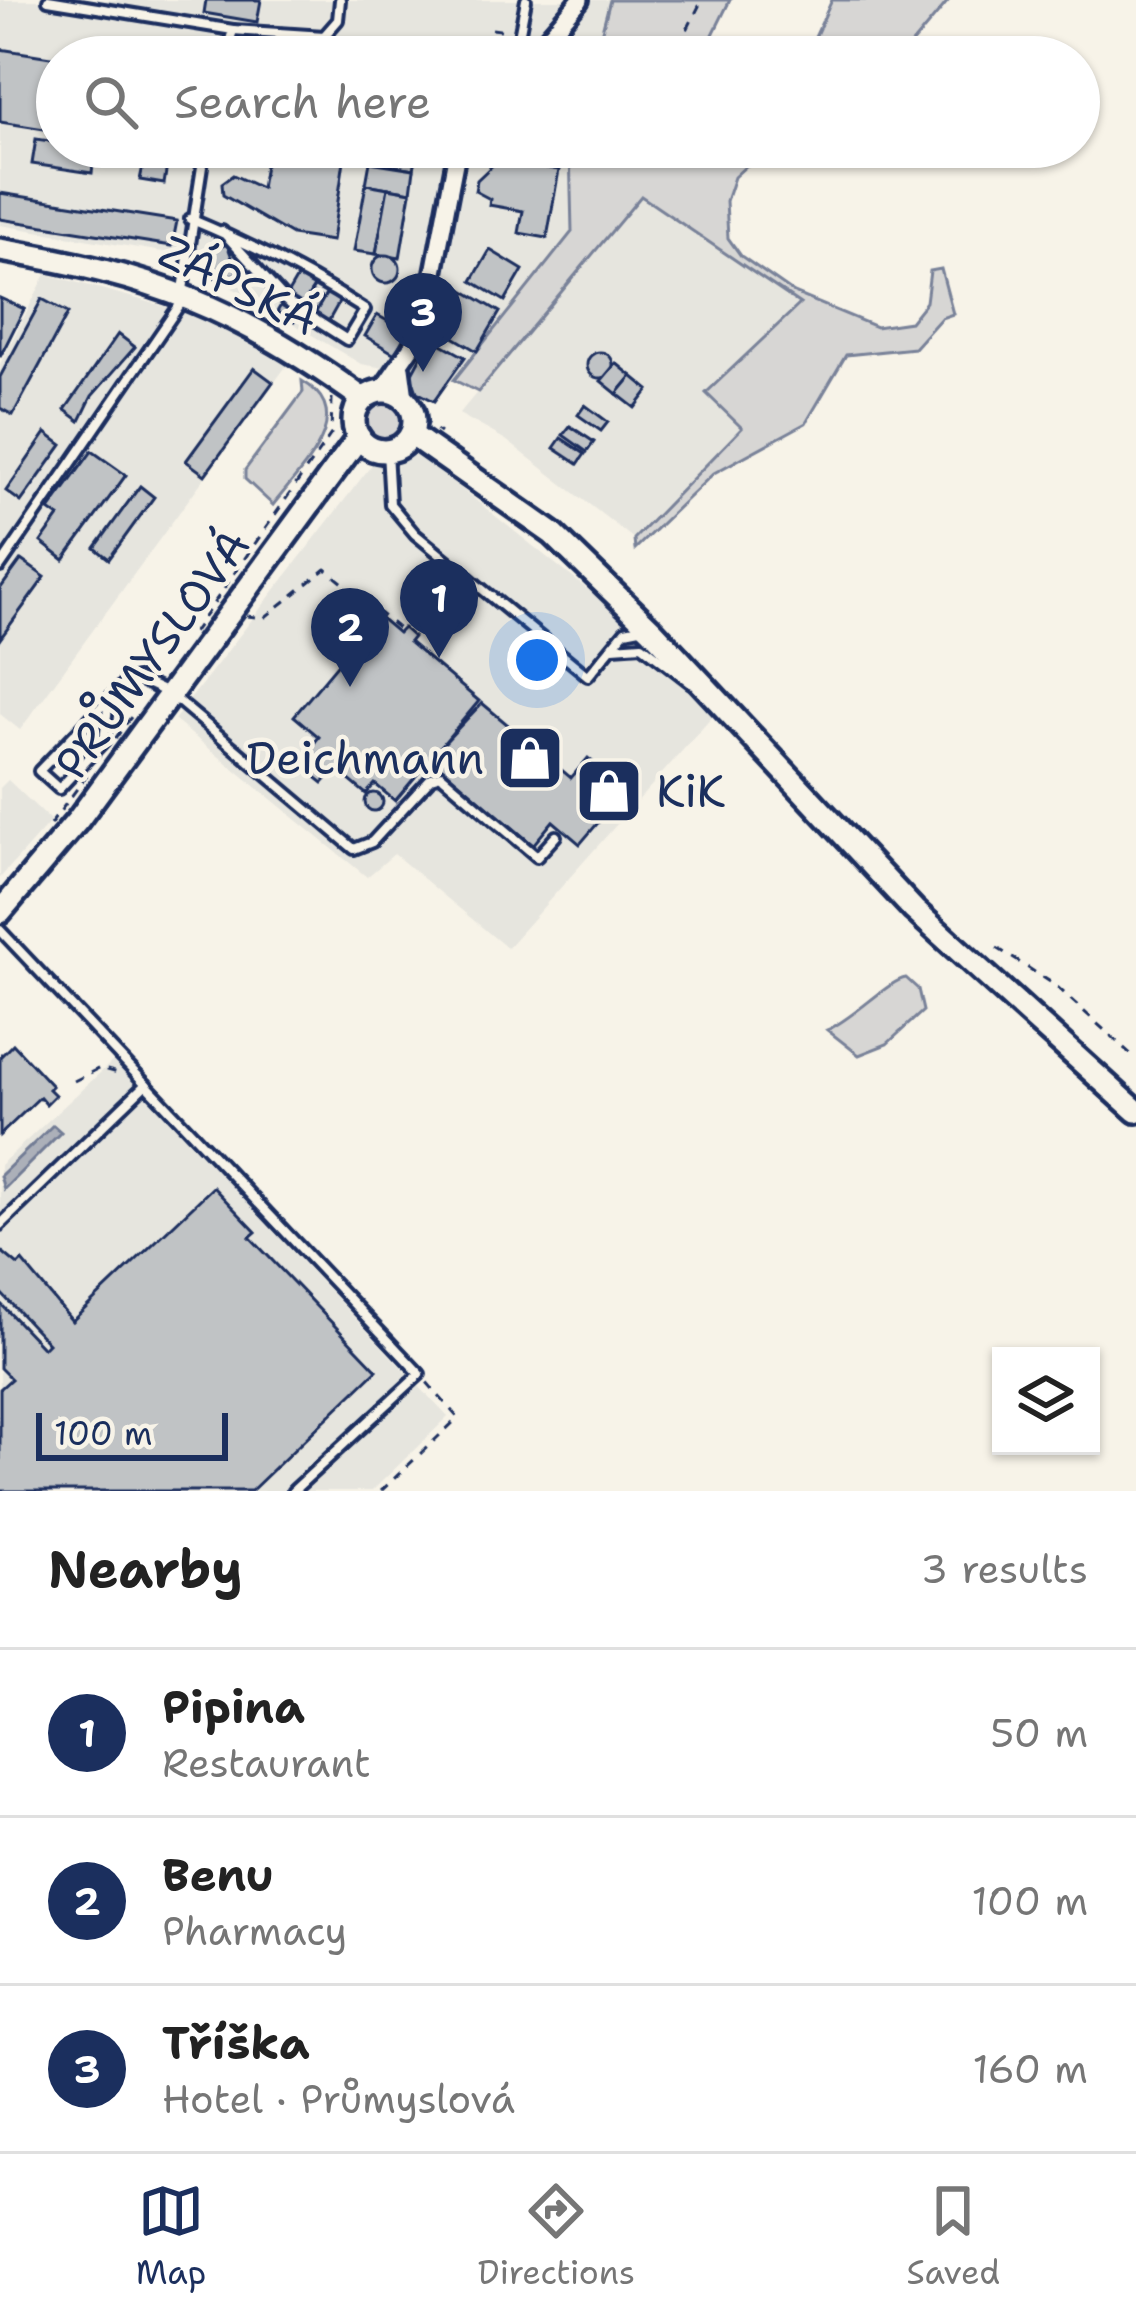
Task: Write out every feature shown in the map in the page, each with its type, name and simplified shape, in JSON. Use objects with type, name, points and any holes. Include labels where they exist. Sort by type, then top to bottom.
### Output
[{"type":"main road","name":"ZÁPSKÁ","points":[[0,250],[88,265],[185,292],[372,395]]},
{"type":"main road","points":[[372,395],[405,398],[414,413],[412,435],[388,451],[371,448],[359,437],[354,417],[372,395]]},
{"type":"main road","points":[[412,435],[553,534],[652,630],[914,910],[1136,1111]]},
{"type":"main road","name":"PRŮMYSLOVÁ","points":[[0,911],[78,820],[162,690],[359,437]]},
{"type":"street","points":[[549,36],[580,0]]},
{"type":"street","points":[[372,395],[401,368],[423,330],[454,168]]},
{"type":"street","points":[[401,368],[405,398]]},
{"type":"lane","points":[[48,0],[233,30],[324,36],[338,20],[340,0]]},
{"type":"lane","points":[[519,36],[526,0]]},
{"type":"lane","points":[[231,36],[233,30]]},
{"type":"lane","points":[[0,566],[171,320],[185,292],[190,219],[201,168]]},
{"type":"lane","points":[[190,219],[222,231],[294,264],[365,310],[347,340],[287,302],[222,231]]},
{"type":"lane","points":[[388,451],[390,504],[415,534],[588,676],[625,631],[652,630]]},
{"type":"lane","points":[[611,648],[642,645],[677,677],[710,692]]},
{"type":"lane","points":[[109,699],[104,741],[59,789],[39,770],[109,699],[136,678],[162,690],[354,849],[372,842],[430,778],[441,776],[537,857],[556,836]]},
{"type":"lane","points":[[0,930],[420,1375],[293,1491]]},
{"type":"lane","points":[[0,1225],[146,1084]]},
{"type":"path","points":[[684,36],[702,0]]},
{"type":"path","points":[[492,28],[518,32]]},
{"type":"path","points":[[182,650],[331,434],[333,409],[325,383]]},
{"type":"path","points":[[246,615],[264,618],[326,568],[400,630]]},
{"type":"path","points":[[115,739],[162,690]]},
{"type":"path","points":[[49,826],[88,774]]},
{"type":"path","points":[[998,948],[1055,985],[1136,1059]]},
{"type":"path","points":[[74,1081],[100,1068],[146,1084]]},
{"type":"path","points":[[382,1491],[458,1418],[420,1375]]},
{"type":"shaded area","points":[[0,0],[610,0],[601,36],[36,36],[36,168],[571,168],[573,232],[454,380],[361,364],[175,254],[0,225]]},
{"type":"shaded area","points":[[610,0],[730,0],[712,36],[601,36]]},
{"type":"shaded area","points":[[832,0],[949,0],[919,36],[816,36]]},
{"type":"shaded area","points":[[570,168],[744,168],[734,177],[726,201],[728,238],[741,256],[794,293],[876,327],[910,322],[926,302],[930,271],[941,269],[953,314],[941,318],[914,348],[846,355],[806,423],[714,473],[635,549],[634,539],[742,428],[706,393],[800,304],[641,196],[478,392],[454,380],[572,232]]},
{"type":"shaded area","points":[[641,196],[801,304],[707,392],[742,428],[634,539],[506,440],[459,414]]},
{"type":"shaded area","points":[[46,274],[193,314],[287,365],[20,730],[0,714],[0,364]]},
{"type":"shaded area","points":[[302,381],[319,394],[326,426],[309,460],[273,505],[245,479],[245,470],[303,392]]},
{"type":"shaded area","points":[[383,398],[399,405],[406,421],[399,437],[383,444],[367,437],[360,421],[367,405]]},
{"type":"shaded area","points":[[419,455],[602,601],[714,715],[507,948],[394,854],[367,877],[174,720],[374,462]]},
{"type":"shaded area","points":[[8,780],[51,821],[0,878],[0,788]]},
{"type":"shaded area","points":[[906,978],[918,989],[923,1011],[887,1044],[859,1055],[827,1030],[890,985]]},
{"type":"shaded area","points":[[113,1061],[448,1417],[372,1491],[0,1491],[0,1165]]},
{"type":"shaded area","points":[[53,1125],[61,1132],[4,1189],[0,1176]]},
{"type":"building","points":[[206,0],[261,0],[257,22],[204,13]]},
{"type":"building","points":[[0,49],[36,55],[36,128],[0,122]]},
{"type":"building","points":[[143,168],[167,168],[164,184],[140,180]]},
{"type":"building","points":[[264,168],[343,168],[332,241],[292,235],[223,195],[222,183],[233,175],[261,188]]},
{"type":"building","points":[[369,168],[414,169],[411,192],[366,184]]},
{"type":"building","points":[[490,168],[559,170],[547,238],[519,233],[523,211],[489,205],[490,199],[475,191],[477,180]]},
{"type":"building","points":[[366,184],[388,188],[376,254],[354,251]]},
{"type":"building","points":[[388,188],[411,192],[400,258],[376,254]]},
{"type":"building","points":[[0,193],[177,221],[172,246],[0,219]]},
{"type":"building","points":[[227,244],[238,274],[210,278],[202,255]]},
{"type":"building","points":[[490,250],[523,270],[505,301],[472,281]]},
{"type":"building","points":[[386,255],[396,259],[400,269],[396,279],[386,283],[376,279],[372,269],[376,259]]},
{"type":"building","points":[[298,276],[315,285],[294,322],[277,312]]},
{"type":"building","points":[[329,289],[342,297],[328,322],[314,315]]},
{"type":"building","points":[[463,290],[500,312],[477,351],[443,331],[446,314]]},
{"type":"building","points":[[311,292],[323,299],[314,315],[302,307]]},
{"type":"building","points":[[0,298],[24,309],[0,357]]},
{"type":"building","points":[[42,299],[68,313],[13,415],[0,408],[0,377]]},
{"type":"building","points":[[377,315],[407,332],[395,354],[365,336]]},
{"type":"building","points":[[118,334],[135,347],[92,396],[80,421],[65,410]]},
{"type":"building","points":[[431,338],[465,357],[434,401],[417,392],[411,375]]},
{"type":"building","points":[[600,352],[613,365],[600,378],[587,365]]},
{"type":"building","points":[[616,363],[632,376],[617,394],[601,381]]},
{"type":"building","points":[[254,368],[273,382],[205,475],[186,461]]},
{"type":"building","points":[[632,376],[649,390],[635,408],[617,394]]},
{"type":"building","points":[[585,405],[608,422],[601,431],[578,415]]},
{"type":"building","points":[[570,426],[594,442],[587,452],[563,435]]},
{"type":"building","points":[[46,433],[62,445],[21,502],[6,491]]},
{"type":"building","points":[[561,438],[585,454],[578,464],[554,448]]},
{"type":"building","points":[[92,451],[126,475],[64,560],[41,542],[59,517],[49,510]]},
{"type":"building","points":[[140,486],[154,497],[109,559],[95,548]]},
{"type":"building","points":[[21,560],[45,577],[0,639],[0,589]]},
{"type":"building","points":[[378,616],[398,633],[403,628],[413,637],[409,642],[479,701],[395,801],[375,784],[366,794],[336,769],[323,783],[298,763],[319,737],[294,716]]},
{"type":"building","points":[[482,703],[571,778],[588,758],[626,790],[580,844],[553,821],[533,845],[430,758]]},
{"type":"building","points":[[374,793],[383,802],[374,811],[365,802]]},
{"type":"building","points":[[13,1044],[55,1095],[46,1104],[40,1097],[0,1135],[0,1057]]},
{"type":"building","points":[[213,1187],[256,1232],[250,1237],[377,1370],[251,1491],[0,1491],[0,1389],[11,1379],[0,1368],[0,1303],[43,1348],[48,1343],[0,1292],[0,1250],[18,1265],[22,1261],[72,1321]]},
{"type":"place","name":"Tříška","points":[[423,372]]},
{"type":"place","name":"Pipina","points":[[439,658]]},
{"type":"place","name":"Benu","points":[[350,687]]},
{"type":"place","name":"Deichmann","points":[[530,758]]},
{"type":"place","name":"KiK","points":[[609,791]]}]
